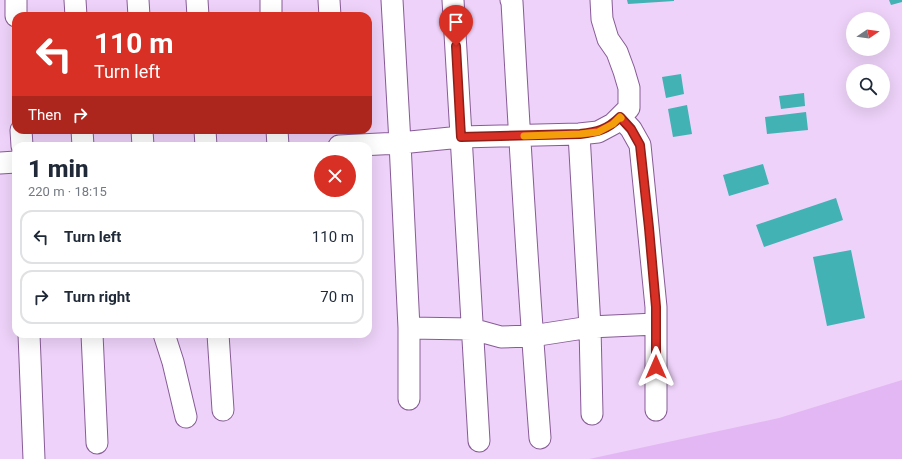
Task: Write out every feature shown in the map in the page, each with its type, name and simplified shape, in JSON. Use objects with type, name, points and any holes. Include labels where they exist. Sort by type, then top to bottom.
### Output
[{"type":"street","points":[[16,0],[16,12]]},
{"type":"street","points":[[75,0],[76,12]]},
{"type":"street","points":[[138,0],[139,12]]},
{"type":"street","points":[[197,0],[198,12]]},
{"type":"street","points":[[270,0],[271,12]]},
{"type":"street","points":[[329,0],[330,12]]},
{"type":"street","points":[[392,0],[409,328],[409,399]]},
{"type":"street","points":[[453,0],[478,440]]},
{"type":"street","points":[[511,0],[532,336],[540,438]]},
{"type":"street","points":[[372,144],[461,137],[580,134],[598,132],[613,124],[629,108],[629,88],[617,52],[608,39],[602,19],[601,0]]},
{"type":"street","points":[[620,117],[631,129],[640,145],[656,307],[656,410]]},
{"type":"street","points":[[580,134],[590,328],[592,414]]},
{"type":"street","points":[[0,163],[12,162]]},
{"type":"street","points":[[409,328],[472,329],[501,337],[532,336],[590,328],[656,324]]},
{"type":"street","points":[[29,338],[34,459]]},
{"type":"street","points":[[92,338],[96,443]]},
{"type":"street","points":[[165,338],[173,362],[186,417]]},
{"type":"street","points":[[218,338],[223,410]]},
{"type":"shaded area","points":[[902,380],[902,459],[589,459],[779,418]]},
{"type":"building","points":[[627,0],[674,0],[674,1],[628,4]]},
{"type":"building","points":[[889,0],[902,0],[902,2],[891,5]]},
{"type":"building","points":[[681,74],[684,94],[666,98],[662,77]]},
{"type":"building","points":[[804,93],[805,106],[781,109],[779,96]]},
{"type":"building","points":[[687,105],[692,134],[673,137],[668,109]]},
{"type":"building","points":[[806,112],[808,130],[767,134],[765,117]]},
{"type":"building","points":[[763,164],[769,184],[729,196],[723,175]]},
{"type":"building","points":[[836,198],[843,220],[764,247],[756,225]]},
{"type":"building","points":[[851,250],[865,318],[827,326],[813,257]]},
{"type":"slow traffic","points":[[524,136],[598,132],[613,124],[620,117],[621,118]]},
{"type":"route","points":[[456,46],[461,137],[580,134],[598,132],[613,124],[620,117],[631,129],[640,145],[649,228],[656,307],[656,367]]}]
